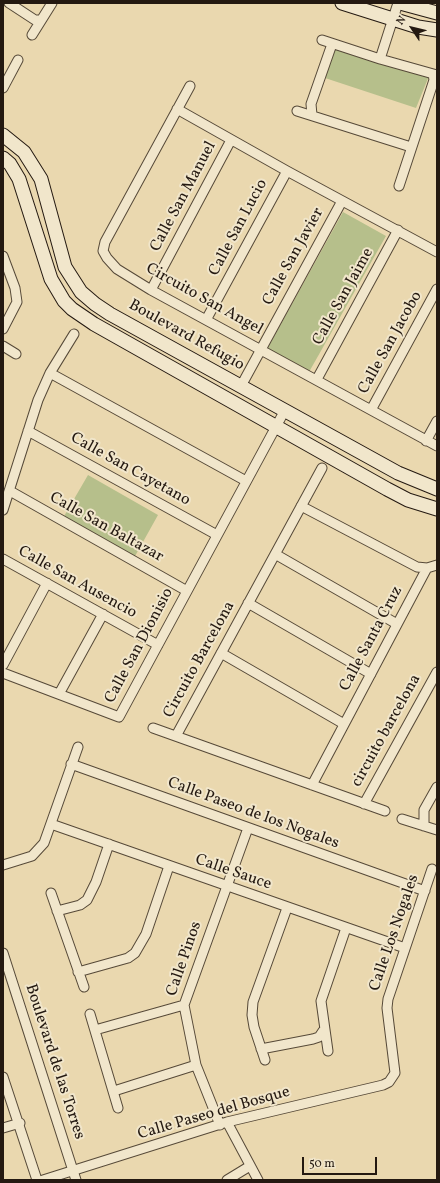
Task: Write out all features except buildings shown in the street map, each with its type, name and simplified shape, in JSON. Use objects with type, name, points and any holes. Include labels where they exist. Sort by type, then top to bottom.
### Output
[{"type":"street","points":[[9,3],[35,20],[40,20]]},
{"type":"street","points":[[32,35],[52,3]]},
{"type":"street","points":[[342,3],[418,27],[437,30]]},
{"type":"street","points":[[380,59],[399,3],[437,13]]},
{"type":"street","points":[[322,40],[380,59],[435,74],[399,186]]},
{"type":"street","points":[[312,115],[311,104],[332,44]]},
{"type":"street","points":[[3,88],[18,60]]},
{"type":"street","points":[[3,67],[12,72]]},
{"type":"street","name":"Circuito San Angel","points":[[190,86],[105,242],[103,251],[107,258],[117,269],[151,290],[317,379],[437,446]]},
{"type":"street","points":[[177,109],[287,171],[437,252]]},
{"type":"street","points":[[297,111],[411,147]]},
{"type":"street","name":"Boulevard Refugio","points":[[3,135],[24,152],[41,179],[65,267],[81,292],[110,314],[398,473],[437,489]]},
{"type":"street","name":"Calle San Manuel","points":[[151,290],[231,140]]},
{"type":"street","points":[[3,158],[10,164],[19,179],[50,279],[72,310],[94,324],[387,489],[408,500],[437,509]]},
{"type":"street","name":"Calle San Lucio","points":[[206,320],[287,171]]},
{"type":"street","name":"Calle San Javier","points":[[241,386],[342,201]]},
{"type":"street","name":"Calle San Jaime","points":[[317,379],[398,230]]},
{"type":"street","points":[[3,256],[15,288],[17,302],[3,329]]},
{"type":"street","name":"Calle San Jacobo","points":[[371,410],[437,289]]},
{"type":"street","points":[[64,300],[81,292]]},
{"type":"street","points":[[3,510],[38,400],[50,373],[74,334]]},
{"type":"street","points":[[3,346],[16,354]]},
{"type":"street","points":[[50,373],[246,481]]},
{"type":"street","name":"Calle San Dionisio","points":[[3,672],[119,717],[285,410]]},
{"type":"street","points":[[426,441],[437,422]]},
{"type":"street","name":"Calle San Cayetano","points":[[28,431],[217,535]]},
{"type":"street","name":"Circuito Barcelona","points":[[322,468],[176,736],[385,811]]},
{"type":"street","name":"Calle San Baltazar","points":[[10,491],[187,591]]},
{"type":"street","points":[[301,506],[405,561],[427,568],[437,565]]},
{"type":"street","points":[[275,554],[398,624]]},
{"type":"street","name":"Calle San Ausencio","points":[[3,559],[158,645]]},
{"type":"street","name":"Calle Santa Cruz","points":[[344,724],[427,568]]},
{"type":"street","points":[[3,666],[47,583]]},
{"type":"street","points":[[248,603],[370,674]]},
{"type":"street","points":[[59,694],[103,614]]},
{"type":"street","points":[[221,653],[344,724],[312,785]]},
{"type":"street","name":"circuito barcelona","points":[[364,804],[437,672]]},
{"type":"street","points":[[153,728],[176,736]]},
{"type":"street","points":[[3,865],[32,856],[44,843],[78,747]]},
{"type":"street","name":"Calle Paseo de los Nogales","points":[[71,764],[425,891]]},
{"type":"street","points":[[424,826],[424,810],[437,787]]},
{"type":"street","points":[[402,819],[437,830]]},
{"type":"street","name":"Calle Sauce","points":[[51,824],[226,887],[405,948]]},
{"type":"street","name":"Calle Pinos","points":[[248,828],[184,1005],[196,1065],[224,1124],[258,1180]]},
{"type":"street","points":[[56,911],[80,905],[87,900],[96,882],[109,844]]},
{"type":"street","points":[[78,972],[128,958],[135,953],[146,934],[169,866]]},
{"type":"street","name":"Calle Los Nogales","points":[[392,1078],[395,1073],[386,1008],[432,869]]},
{"type":"street","points":[[50,893],[84,987]]},
{"type":"street","points":[[265,1060],[252,1015],[254,1002],[287,908]]},
{"type":"street","points":[[328,1051],[321,1001],[346,928]]},
{"type":"street","name":"Boulevard de las Torres","points":[[3,953],[76,1180]]},
{"type":"street","points":[[95,1030],[184,1005]]},
{"type":"street","points":[[90,1014],[118,1108]]},
{"type":"street","points":[[261,1048],[313,1039],[319,1037],[324,1031]]},
{"type":"street","points":[[114,1091],[196,1065]]},
{"type":"street","points":[[3,1077],[20,1123],[37,1180]]},
{"type":"street","name":"Calle Paseo del Bosque","points":[[43,1180],[224,1124],[383,1085],[392,1078]]},
{"type":"street","points":[[3,1128],[20,1123]]},
{"type":"street","points":[[227,1180],[250,1166]]},
{"type":"green space","points":[[336,46],[429,76],[416,108],[325,78]]},
{"type":"green space","points":[[343,212],[386,236],[309,372],[267,349]]},
{"type":"green space","points":[[88,475],[158,515],[134,558],[63,518]]}]
